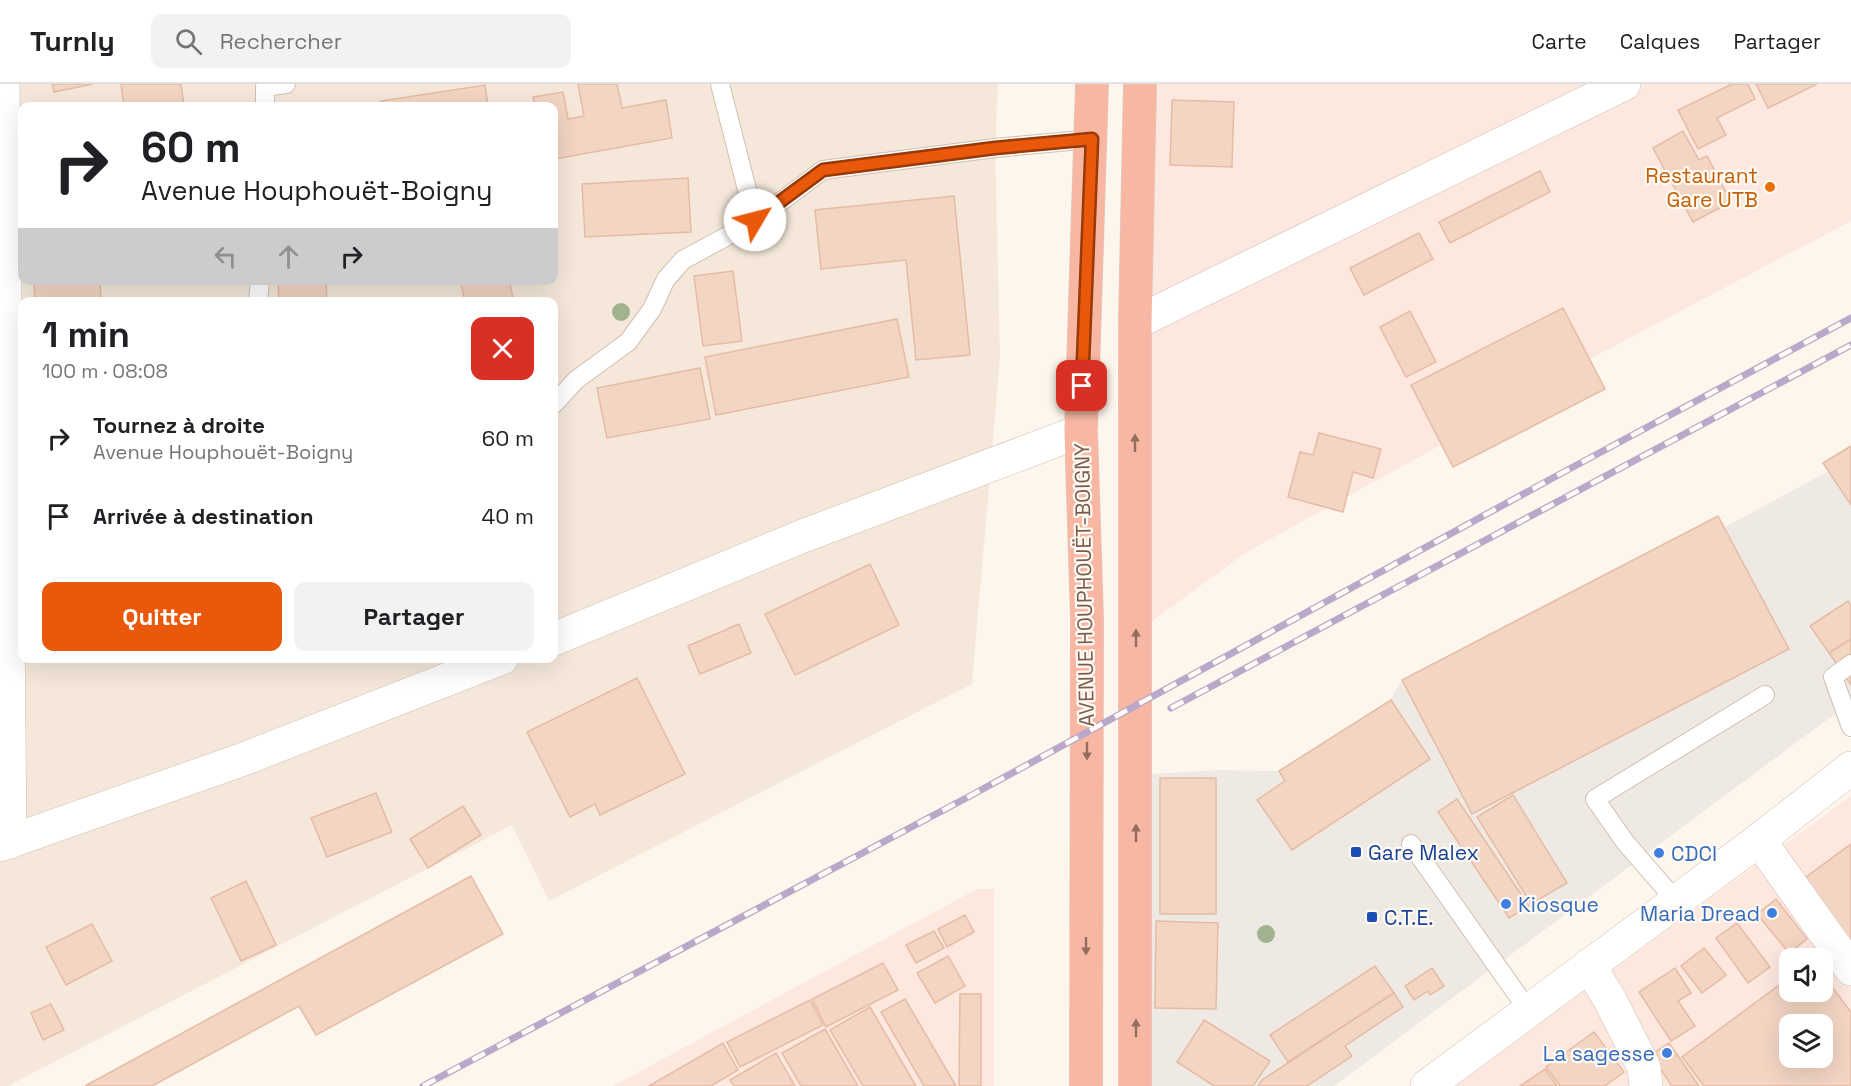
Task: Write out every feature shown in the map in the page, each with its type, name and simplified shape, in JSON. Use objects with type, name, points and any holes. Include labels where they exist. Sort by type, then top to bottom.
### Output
[{"type":"highway","name":"AVENUE HOUPHOUËT-BOIGNY","points":[[1086,1086],[1087,619],[1081,431],[1092,84]]},
{"type":"highway","points":[[1135,1086],[1135,323],[1140,84]]},
{"type":"street","points":[[3,84],[5,844],[241,760],[489,663]]},
{"type":"street","points":[[1135,323],[1623,84]]},
{"type":"street","points":[[558,637],[803,536],[1081,431]]},
{"type":"street","points":[[1427,1086],[1677,902],[1851,768]]},
{"type":"street","points":[[1759,840],[1851,969]]},
{"type":"street","points":[[1589,965],[1610,1000],[1644,1067],[1646,1086]]},
{"type":"lane","points":[[265,102],[265,87],[286,84]]},
{"type":"lane","points":[[720,84],[755,220]]},
{"type":"lane","points":[[558,400],[576,380],[628,342],[652,309],[666,279],[683,260],[755,220],[823,170],[995,148],[1092,139]]},
{"type":"lane","points":[[1851,664],[1833,677],[1851,727]]},
{"type":"lane","points":[[1677,902],[1625,842],[1595,799],[1765,695]]},
{"type":"lane","points":[[1411,844],[1528,1010]]},
{"type":"shaded area","points":[[0,84],[998,84],[995,148],[1000,358],[972,684],[549,901],[512,825],[8,1086],[0,1086]]},
{"type":"shaded area","points":[[1153,84],[1851,84],[1851,221],[1590,359],[1605,389],[1453,467],[1441,445],[1245,553],[1135,634]]},
{"type":"shaded area","points":[[1851,459],[1851,702],[1334,1086],[1145,1086],[1134,775],[1220,770],[1279,771],[1390,700],[1402,680],[1718,516],[1725,527]]},
{"type":"shaded area","points":[[1851,796],[1851,1086],[1454,1086]]},
{"type":"shaded area","points":[[977,889],[994,889],[994,1086],[613,1086]]},
{"type":"building","points":[[52,84],[93,84],[54,92]]},
{"type":"building","points":[[121,84],[181,84],[183,102],[123,102]]},
{"type":"building","points":[[578,84],[617,84],[622,108],[666,100],[672,138],[558,158],[558,102],[534,102],[533,97],[563,92],[568,119],[584,116]]},
{"type":"building","points":[[1732,84],[1748,84],[1755,99],[1717,118],[1726,135],[1698,149],[1678,110]]},
{"type":"building","points":[[1756,84],[1817,84],[1768,108]]},
{"type":"building","points":[[485,85],[487,102],[381,102]]},
{"type":"building","points":[[1172,100],[1234,102],[1232,167],[1170,165]]},
{"type":"building","points":[[1683,131],[1699,160],[1707,156],[1731,202],[1693,222],[1653,148]]},
{"type":"building","points":[[1540,171],[1550,192],[1450,243],[1439,222]]},
{"type":"building","points":[[688,178],[691,232],[585,237],[582,184]]},
{"type":"building","points":[[954,196],[970,355],[916,360],[906,260],[821,269],[815,210]]},
{"type":"building","points":[[1419,233],[1433,259],[1364,295],[1350,268]]},
{"type":"building","points":[[733,271],[742,341],[703,346],[694,276]]},
{"type":"building","points":[[34,285],[100,285],[101,297],[35,297]]},
{"type":"building","points":[[278,285],[326,285],[327,297],[279,297]]},
{"type":"building","points":[[461,285],[510,285],[513,297],[464,297]]},
{"type":"building","points":[[1563,308],[1605,389],[1453,467],[1411,385]]},
{"type":"building","points":[[1410,311],[1436,362],[1406,377],[1380,327]]},
{"type":"building","points":[[897,319],[909,377],[716,415],[705,357]]},
{"type":"building","points":[[700,368],[710,419],[607,438],[597,388]]},
{"type":"building","points":[[1319,433],[1381,449],[1373,478],[1353,472],[1343,512],[1288,497],[1300,452],[1313,455]]},
{"type":"building","points":[[1851,446],[1851,505],[1823,463]]},
{"type":"building","points":[[1718,516],[1789,649],[1472,814],[1402,680]]},
{"type":"building","points":[[870,564],[899,625],[795,675],[765,614]]},
{"type":"building","points":[[1848,601],[1851,606],[1851,639],[1829,653],[1810,626]]},
{"type":"building","points":[[739,624],[751,653],[700,674],[688,646]]},
{"type":"building","points":[[1851,639],[1851,685],[1829,653]]},
{"type":"building","points":[[637,678],[685,774],[600,815],[595,804],[570,817],[527,732]]},
{"type":"building","points":[[1391,700],[1430,759],[1292,850],[1257,800],[1285,781],[1279,771]]},
{"type":"building","points":[[1160,778],[1216,778],[1216,914],[1160,914]]},
{"type":"building","points":[[376,793],[392,832],[327,857],[311,818]]},
{"type":"building","points":[[1513,795],[1567,883],[1531,904],[1477,817]]},
{"type":"building","points":[[1457,799],[1529,906],[1509,918],[1438,812]]},
{"type":"building","points":[[463,806],[481,835],[428,868],[410,839]]},
{"type":"building","points":[[1851,844],[1851,946],[1802,880]]},
{"type":"building","points":[[471,876],[503,934],[316,1035],[299,1006],[152,1086],[85,1086]]},
{"type":"building","points":[[246,881],[276,945],[241,961],[211,898]]},
{"type":"building","points":[[1776,899],[1807,939],[1795,948],[1785,948],[1757,914]]},
{"type":"building","points":[[965,915],[974,932],[947,947],[938,929]]},
{"type":"building","points":[[1156,921],[1218,923],[1216,1009],[1155,1008]]},
{"type":"building","points":[[1737,923],[1770,967],[1748,983],[1716,938]]},
{"type":"building","points":[[92,924],[112,961],[66,985],[46,947]]},
{"type":"building","points":[[934,931],[944,948],[916,963],[906,945]]},
{"type":"building","points":[[1704,948],[1726,975],[1702,993],[1681,966]]},
{"type":"building","points":[[948,956],[965,986],[935,1003],[917,973]]},
{"type":"building","points":[[883,963],[898,990],[826,1027],[812,999]]},
{"type":"building","points":[[1375,966],[1394,993],[1288,1062],[1270,1035]]},
{"type":"building","points":[[1432,968],[1444,986],[1430,995],[1428,991],[1414,1000],[1405,986]]},
{"type":"building","points":[[1675,968],[1691,993],[1678,1001],[1695,1026],[1671,1041],[1639,992]]},
{"type":"building","points":[[1779,985],[1779,1002],[1833,1002],[1833,988],[1851,1012],[1851,1086],[1704,1086],[1682,1057]]},
{"type":"building","points":[[1394,993],[1403,1007],[1345,1046],[1352,1056],[1307,1086],[1258,1086],[1262,1080]]},
{"type":"building","points":[[960,994],[981,994],[981,1086],[959,1086]]},
{"type":"building","points":[[905,999],[956,1086],[924,1086],[881,1012]]},
{"type":"building","points":[[810,1000],[823,1025],[740,1067],[727,1042]]},
{"type":"building","points":[[51,1004],[64,1030],[43,1040],[31,1013]]},
{"type":"building","points":[[870,1007],[916,1086],[863,1086],[830,1030]]},
{"type":"building","points":[[1204,1020],[1270,1061],[1253,1086],[1214,1086],[1177,1062]]},
{"type":"building","points":[[825,1029],[858,1086],[801,1086],[782,1053]]},
{"type":"building","points":[[1594,1032],[1624,1072],[1605,1086],[1560,1086],[1546,1067]]},
{"type":"building","points":[[723,1043],[738,1070],[711,1086],[649,1086]]},
{"type":"building","points":[[1669,1043],[1699,1086],[1672,1086],[1651,1055]]},
{"type":"building","points":[[776,1053],[795,1086],[734,1086],[730,1080]]},
{"type":"building","points":[[1545,1069],[1557,1086],[1520,1086]]},
{"type":"railway","points":[[423,1086],[970,796],[1851,318]]},
{"type":"railway","points":[[1171,708],[1851,345]]},
{"type":"place","name":"Restaurant Gare UTB","points":[[1770,187]]},
{"type":"place","name":"Gare Malex","points":[[1356,852]]},
{"type":"place","name":"CDCI","points":[[1659,853]]},
{"type":"place","name":"Kiosque","points":[[1506,904]]},
{"type":"place","name":"Maria Dread","points":[[1772,913]]},
{"type":"place","name":"C.T.E.","points":[[1372,917]]},
{"type":"place","name":"La sagesse","points":[[1667,1053]]},
{"type":"route","points":[[755,220],[823,170],[995,148],[1092,139],[1082,386]]}]
